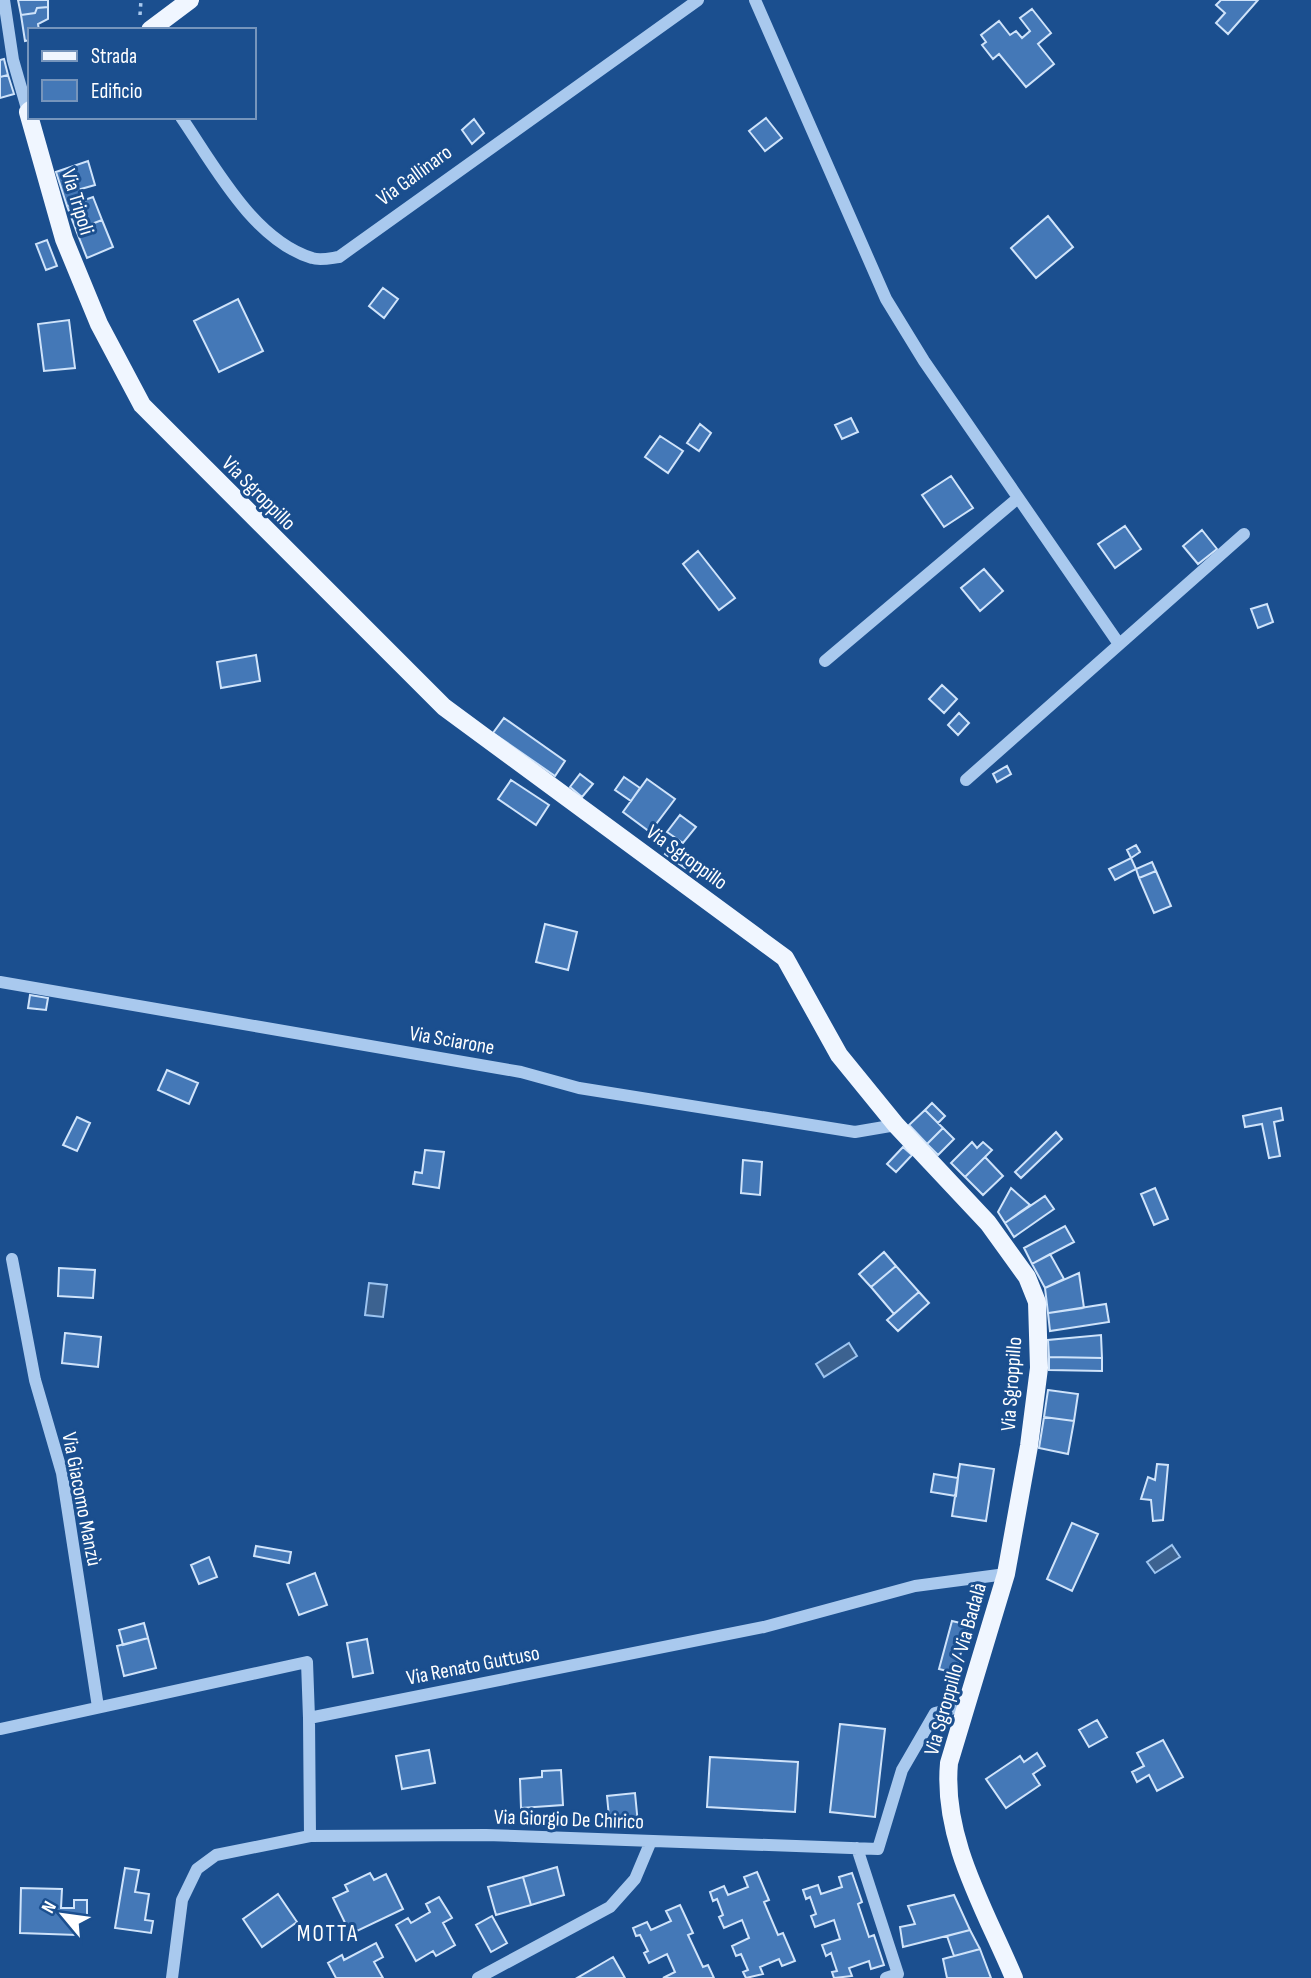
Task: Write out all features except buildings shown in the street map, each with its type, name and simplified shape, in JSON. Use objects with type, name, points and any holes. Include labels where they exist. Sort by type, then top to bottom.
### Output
[{"type":"main road","points":[[153,28],[190,0]]},
{"type":"main road","name":"Via Tripoli","points":[[31,119],[64,239],[99,324],[142,405]]},
{"type":"main road","name":"Via Sgroppillo","points":[[142,405],[443,707],[785,958],[839,1055],[896,1125],[988,1223],[1027,1277],[1037,1302],[1039,1368],[1029,1447]]},
{"type":"main road","name":"Via Sgroppillo / Via Badalà","points":[[1014,1978],[955,1839],[946,1793],[949,1763],[1006,1574],[1029,1447]]},
{"type":"street","name":"Via Tripoli","points":[[4,0],[13,60],[28,108]]},
{"type":"street","name":"Via Gallinaro","points":[[182,119],[248,214],[289,247],[314,259],[339,257],[698,0]]},
{"type":"street","points":[[755,0],[886,299],[924,361],[1119,644]]},
{"type":"street","points":[[825,661],[1018,498]]},
{"type":"street","points":[[966,780],[1244,534]]},
{"type":"street","name":"Via Sciarone","points":[[0,982],[521,1072],[579,1088],[841,1130],[855,1132],[896,1125]]},
{"type":"street","name":"Via Giacomo Manzù","points":[[12,1259],[35,1380],[62,1474],[97,1707]]},
{"type":"street","name":"Via Renato Guttuso","points":[[309,1718],[764,1627],[915,1586],[1006,1574]]},
{"type":"street","points":[[1,1730],[307,1662],[310,1836]]},
{"type":"street","name":"Via Giorgio De Chirico","points":[[172,1978],[182,1900],[197,1869],[216,1855],[310,1836],[486,1835],[878,1849],[902,1770],[935,1713],[967,1705]]},
{"type":"street","points":[[478,1978],[610,1907],[635,1879],[651,1841]]},
{"type":"street","points":[[857,1848],[898,1974],[886,1978]]},
{"type":"water","points":[[369,1283],[387,1285],[383,1317],[365,1315]]},
{"type":"water","points":[[849,1343],[857,1356],[824,1377],[816,1364]]},
{"type":"water","points":[[1172,1545],[1180,1557],[1155,1573],[1147,1562]]},
{"type":"district","name":"MOTTA","points":[[328,1933]]}]
